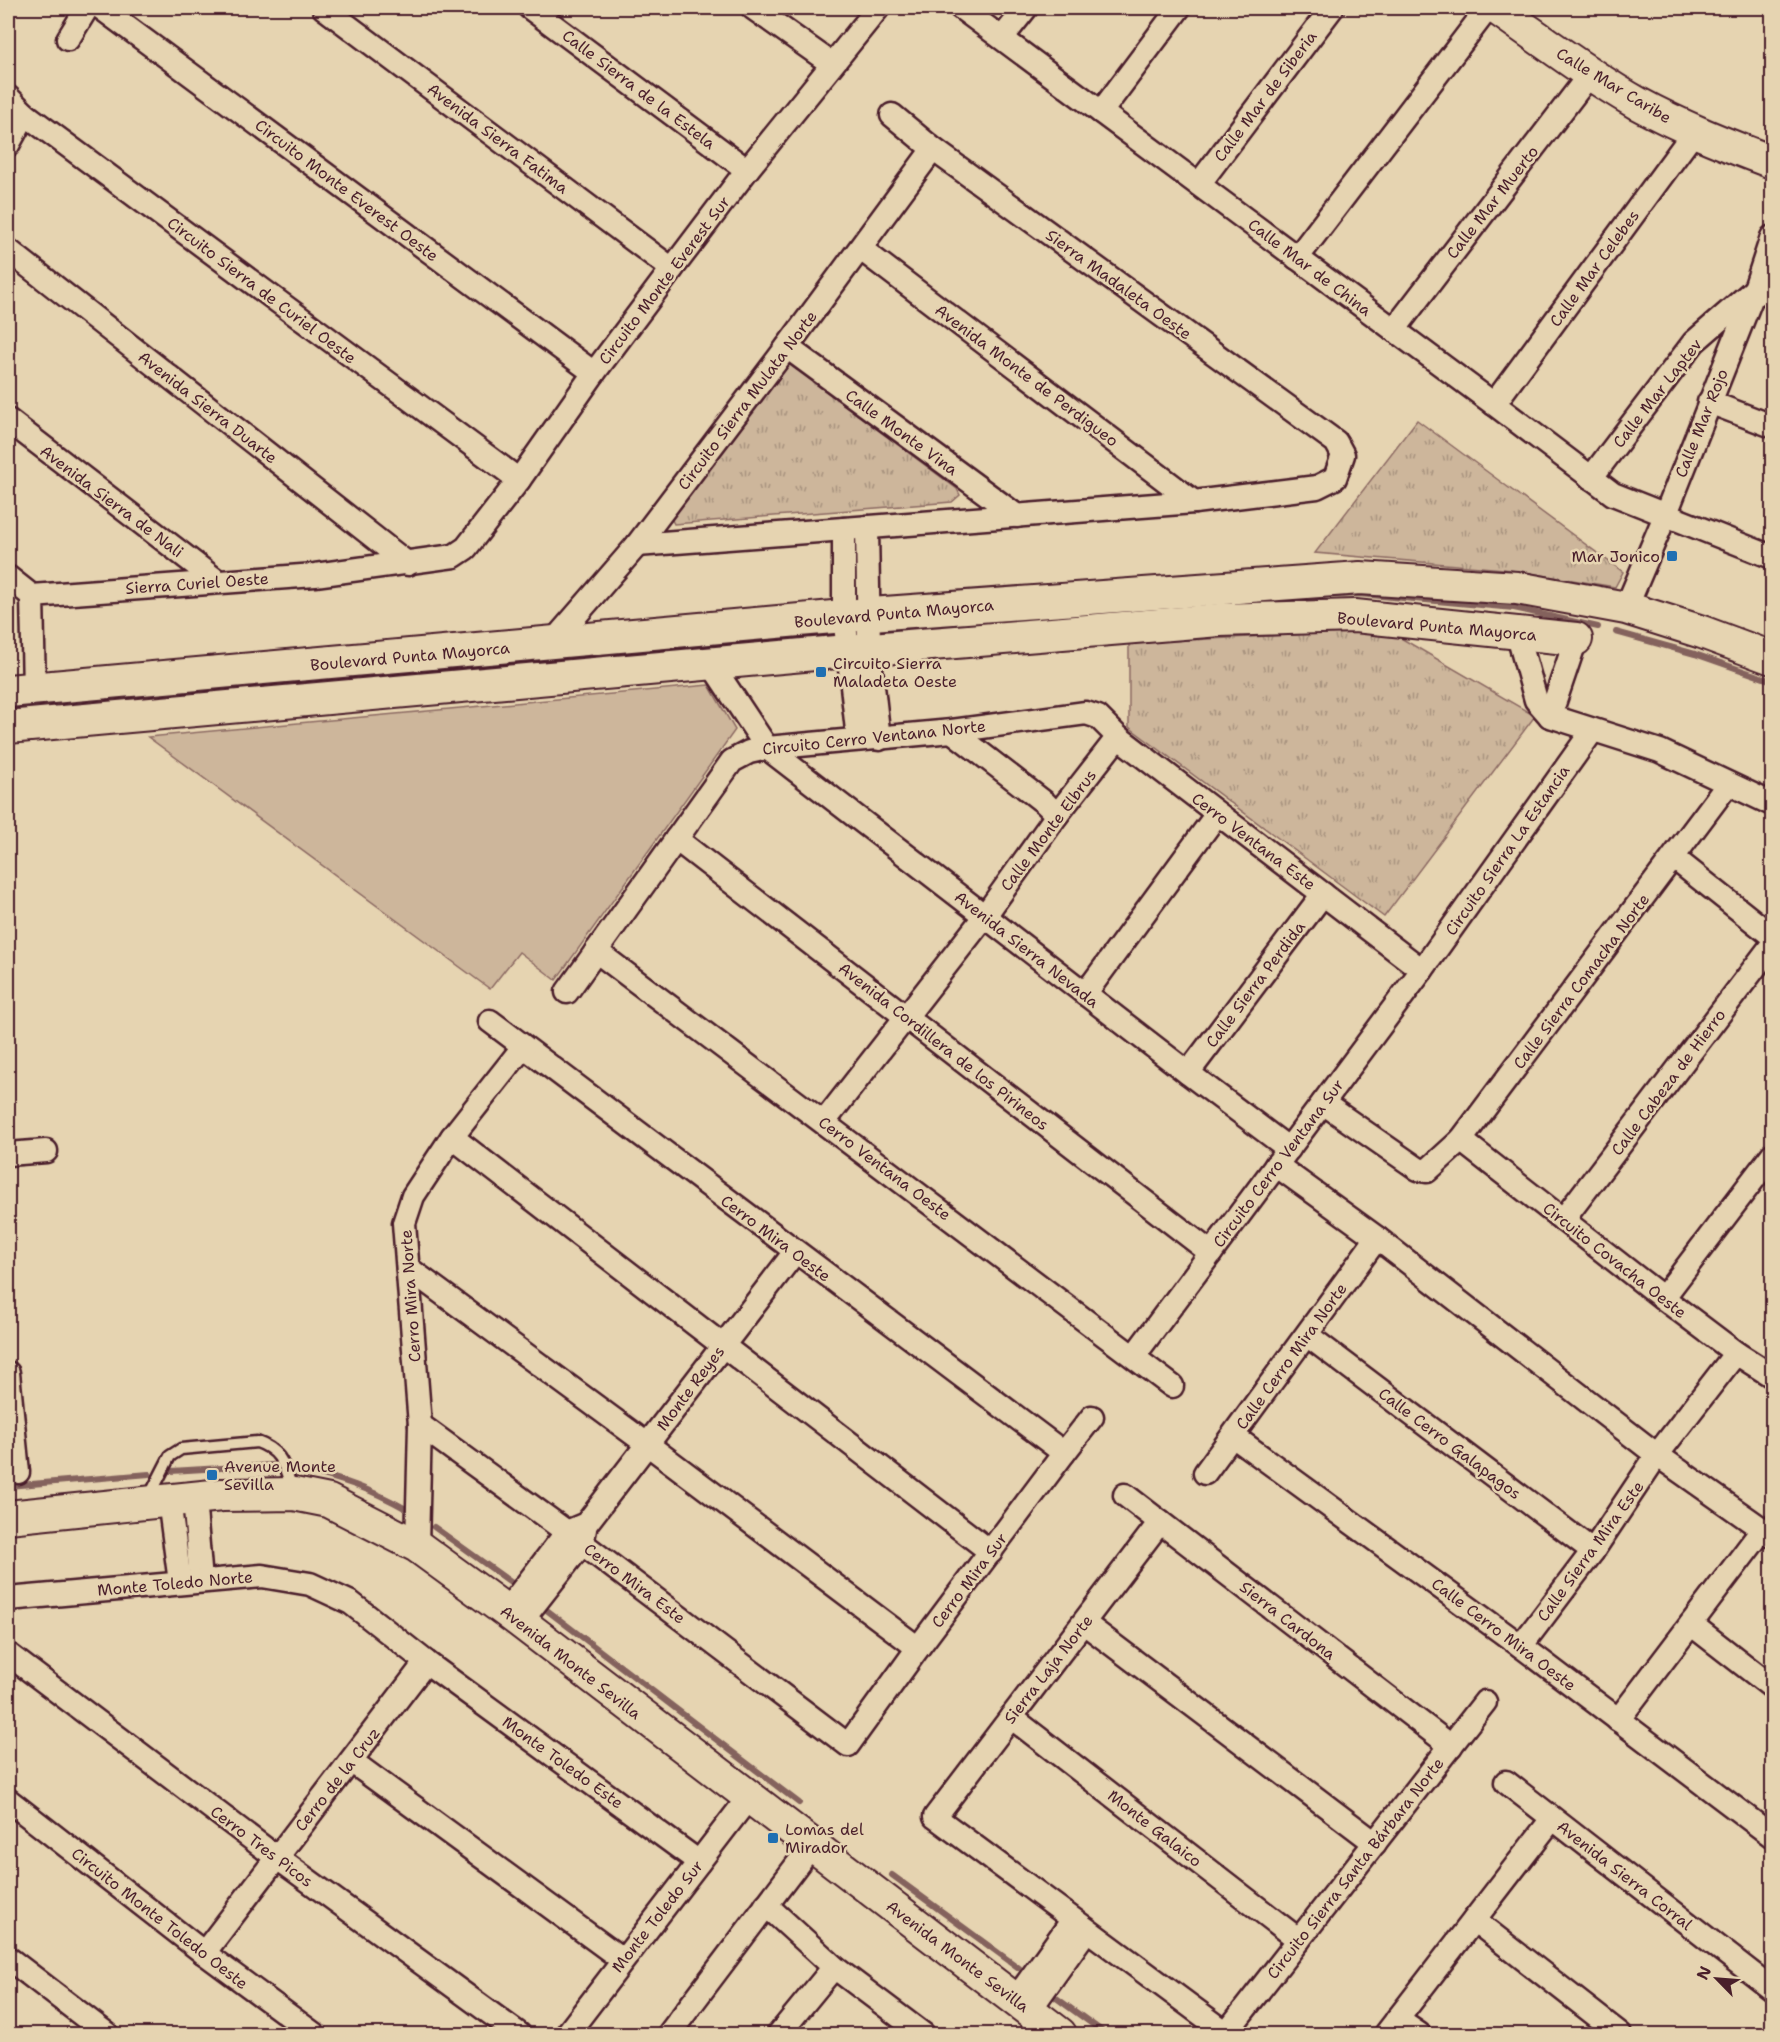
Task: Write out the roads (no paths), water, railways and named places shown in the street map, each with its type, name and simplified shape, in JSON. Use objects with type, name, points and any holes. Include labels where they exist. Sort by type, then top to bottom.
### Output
[{"type":"street","points":[[68,39],[87,8]]},
{"type":"street","name":"Circuito Monte Everest Oeste","points":[[101,8],[594,373]]},
{"type":"street","name":"Avenida Sierra Fatima","points":[[324,8],[672,269]]},
{"type":"street","name":"Calle Sierra de la Estela","points":[[530,8],[747,170]]},
{"type":"street","points":[[753,8],[832,64]]},
{"type":"street","name":"Circuito Monte Everest Sur","points":[[454,556],[466,548],[519,480],[594,373],[747,170],[878,8]]},
{"type":"street","name":"Calle Mar de China","points":[[961,8],[1494,404],[1612,495],[1773,557]]},
{"type":"street","points":[[1002,39],[1026,8]]},
{"type":"street","points":[[1101,112],[1179,8]]},
{"type":"street","name":"Calle Mar de Siberia","points":[[1199,184],[1332,8]]},
{"type":"street","points":[[1297,258],[1488,8]]},
{"type":"street","name":"Calle Mar Caribe","points":[[1496,8],[1590,74],[1638,103],[1694,132],[1773,162]]},
{"type":"street","name":"Calle Mar Muerto","points":[[1394,330],[1590,74]]},
{"type":"street","name":"Circuito Sierra de Curiel Oeste","points":[[8,97],[26,114],[519,480]]},
{"type":"street","points":[[8,145],[26,114]]},
{"type":"street","name":"Sierra Madaleta Oeste","points":[[892,115],[933,149],[1336,442],[1343,455],[1335,478],[1317,487],[1194,502]]},
{"type":"street","name":"Calle Mar Celebes","points":[[1494,404],[1694,132]]},
{"type":"street","name":"Circuito Sierra Mulata Norte","points":[[552,644],[637,545],[861,249],[933,149]]},
{"type":"street","name":"Calle Mar Rojo","points":[[1626,608],[1709,402],[1764,292],[1773,237]]},
{"type":"street","name":"Avenida Monte de Perdigueo","points":[[861,249],[1194,502]]},
{"type":"street","name":"Avenida Sierra Duarte","points":[[8,250],[408,564]]},
{"type":"street","name":"Calle Mar Laptev","points":[[1591,478],[1694,342],[1764,292]]},
{"type":"street","name":"Calle Monte Vina","points":[[787,347],[1017,516]]},
{"type":"street","points":[[1709,402],[1773,426]]},
{"type":"street","name":"Avenida Sierra de Nali","points":[[8,420],[217,581]]},
{"type":"street","points":[[637,545],[1194,502]]},
{"type":"street","points":[[856,615],[867,527]]},
{"type":"street","points":[[843,529],[856,615],[869,739]]},
{"type":"street","name":"Sierra Curiel Oeste","points":[[32,596],[315,575],[454,556]]},
{"type":"street","points":[[8,577],[32,596],[21,691]]},
{"type":"street","name":"Boulevard Punta Mayorca","points":[[21,691],[856,615],[1360,578],[1517,588],[1626,608],[1773,658]]},
{"type":"street","name":"Boulevard Punta Mayorca","points":[[8,727],[1219,620],[1354,616],[1576,639]]},
{"type":"street","points":[[1517,632],[1536,700],[1550,716],[1660,751],[1773,804]]},
{"type":"street","points":[[1550,716],[1576,639]]},
{"type":"street","name":"Avenida Sierra Nevada","points":[[712,665],[767,748],[1188,1073],[1377,1238],[1657,1455],[1768,1533]]},
{"type":"street","name":"Circuito Cerro Ventana Norte","points":[[567,992],[732,761],[749,752],[767,748],[952,731],[1086,712]]},
{"type":"street","name":"Cerro Ventana Este","points":[[1086,712],[1098,717],[1118,737],[1422,970]]},
{"type":"street","name":"Circuito Sierra La Estancia","points":[[1422,970],[1593,730]]},
{"type":"street","points":[[952,731],[1045,802],[1057,815]]},
{"type":"street","name":"Calle Monte Elbrus","points":[[824,1122],[984,917],[1057,815],[1118,737]]},
{"type":"street","name":"Calle Sierra Comacha Norte","points":[[1323,1102],[1418,1169],[1427,1171],[1461,1140],[1728,784]]},
{"type":"street","points":[[1085,994],[1217,813]]},
{"type":"street","name":"Avenida Cordillera de los Pirineos","points":[[676,839],[1211,1253]]},
{"type":"street","points":[[1674,858],[1773,936]]},
{"type":"street","name":"Calle Sierra Perdida","points":[[1188,1073],[1323,894]]},
{"type":"street","name":"Calle Cabeza de Hierro","points":[[1563,1220],[1773,945]]},
{"type":"street","name":"Cerro Ventana Oeste","points":[[596,951],[1172,1386]]},
{"type":"street","name":"Circuito Cerro Ventana Sur","points":[[1134,1356],[1422,970]]},
{"type":"street","name":"Cerro Mira Oeste","points":[[490,1021],[1064,1453]]},
{"type":"street","name":"Cerro Mira Norte","points":[[417,1546],[420,1425],[404,1224],[413,1196],[452,1137],[523,1047]]},
{"type":"street","points":[[452,1137],[991,1552]]},
{"type":"street","name":"Circuito Covacha Oeste","points":[[1461,1140],[1736,1353],[1769,1367]]},
{"type":"street","points":[[8,1154],[46,1150]]},
{"type":"street","points":[[1663,1298],[1773,1155]]},
{"type":"street","name":"Calle Cerro Mira Norte","points":[[1204,1473],[1377,1238]]},
{"type":"street","name":"Monte Reyes","points":[[513,1617],[795,1252]]},
{"type":"street","points":[[408,1268],[918,1648]]},
{"type":"street","name":"Calle Cerro Galapagos","points":[[1307,1335],[1593,1551]]},
{"type":"street","name":"Calle Sierra Mira Este","points":[[1521,1646],[1593,1551],[1657,1455],[1736,1353]]},
{"type":"street","points":[[8,1373],[9,1409],[18,1472]]},
{"type":"street","name":"Cerro Mira Sur","points":[[848,1745],[918,1648],[1092,1418]]},
{"type":"street","name":"Cerro Mira Este","points":[[420,1425],[578,1533],[848,1745]]},
{"type":"street","name":"Calle Cerro Mira Oeste","points":[[1233,1436],[1521,1646],[1773,1836]]},
{"type":"street","name":"Avenida Monte Sevilla","points":[[8,1517],[170,1500],[294,1494],[329,1501],[417,1546],[1060,2034]]},
{"type":"street","name":"Sierra Cardona","points":[[1125,1495],[1451,1746]]},
{"type":"street","points":[[170,1500],[191,1582]]},
{"type":"street","name":"Sierra Laja Norte","points":[[1079,1926],[935,1816],[1161,1522]]},
{"type":"street","points":[[1618,1720],[1691,1624],[1768,1533]]},
{"type":"street","name":"Monte Toledo Norte","points":[[8,1599],[262,1576],[310,1584],[351,1603],[426,1662]]},
{"type":"street","points":[[1084,1623],[1375,1843]]},
{"type":"street","points":[[1691,1624],[1773,1687]]},
{"type":"street","name":"Cerro Tres Picos","points":[[8,1654],[276,1857],[519,2034]]},
{"type":"street","name":"Cerro de la Cruz","points":[[204,1953],[426,1662]]},
{"type":"street","name":"Monte Toledo Este","points":[[426,1662],[699,1862]]},
{"type":"street","name":"Circuito Sierra Santa Bárbara Norte","points":[[1227,2034],[1485,1702]]},
{"type":"street","name":"Monte Galaico","points":[[1011,1717],[1299,1940]]},
{"type":"street","points":[[351,1761],[623,1960]]},
{"type":"street","name":"Avenida Sierra Corral","points":[[1506,1782],[1773,1989]]},
{"type":"street","name":"Monte Toledo Sur","points":[[567,2034],[748,1797]]},
{"type":"street","name":"Circuito Monte Toledo Oeste","points":[[8,1800],[204,1953],[314,2034]]},
{"type":"street","points":[[1419,2034],[1391,2027],[1552,1819]]},
{"type":"street","points":[[669,2034],[812,1845]]},
{"type":"street","points":[[766,1905],[834,1968],[923,2034]]},
{"type":"street","points":[[1474,1920],[1620,2034]]},
{"type":"street","points":[[1022,2005],[1079,1926],[1227,2034]]},
{"type":"street","points":[[8,1958],[101,2033]]},
{"type":"street","points":[[779,2034],[834,1968]]},
{"type":"lane","points":[[170,1500],[170,1456],[181,1449],[257,1442],[269,1446],[279,1455],[294,1494]]},
{"type":"waterway","points":[[1334,595],[1359,594],[1514,608],[1598,627]]},
{"type":"waterway","points":[[882,630],[1004,620]]},
{"type":"waterway","points":[[1616,632],[1695,654],[1772,681]]},
{"type":"waterway","points":[[509,662],[840,633]]},
{"type":"waterway","points":[[171,1471],[271,1465]]},
{"type":"waterway","points":[[299,1469],[355,1485],[408,1510]]},
{"type":"waterway","points":[[8,1486],[149,1474]]},
{"type":"waterway","points":[[434,1527],[512,1583]]},
{"type":"waterway","points":[[548,1611],[799,1803]]},
{"type":"waterway","points":[[892,1875],[1019,1968]]},
{"type":"waterway","points":[[1055,1997],[1106,2034]]},
{"type":"place","name":"Mar Jonico","points":[[1672,556]]},
{"type":"place","name":"Circuito Sierra Maladeta Oeste","points":[[821,672]]},
{"type":"place","name":"Avenue Monte Sevilla","points":[[212,1475]]},
{"type":"place","name":"Lomas del Mirador","points":[[773,1838]]}]
